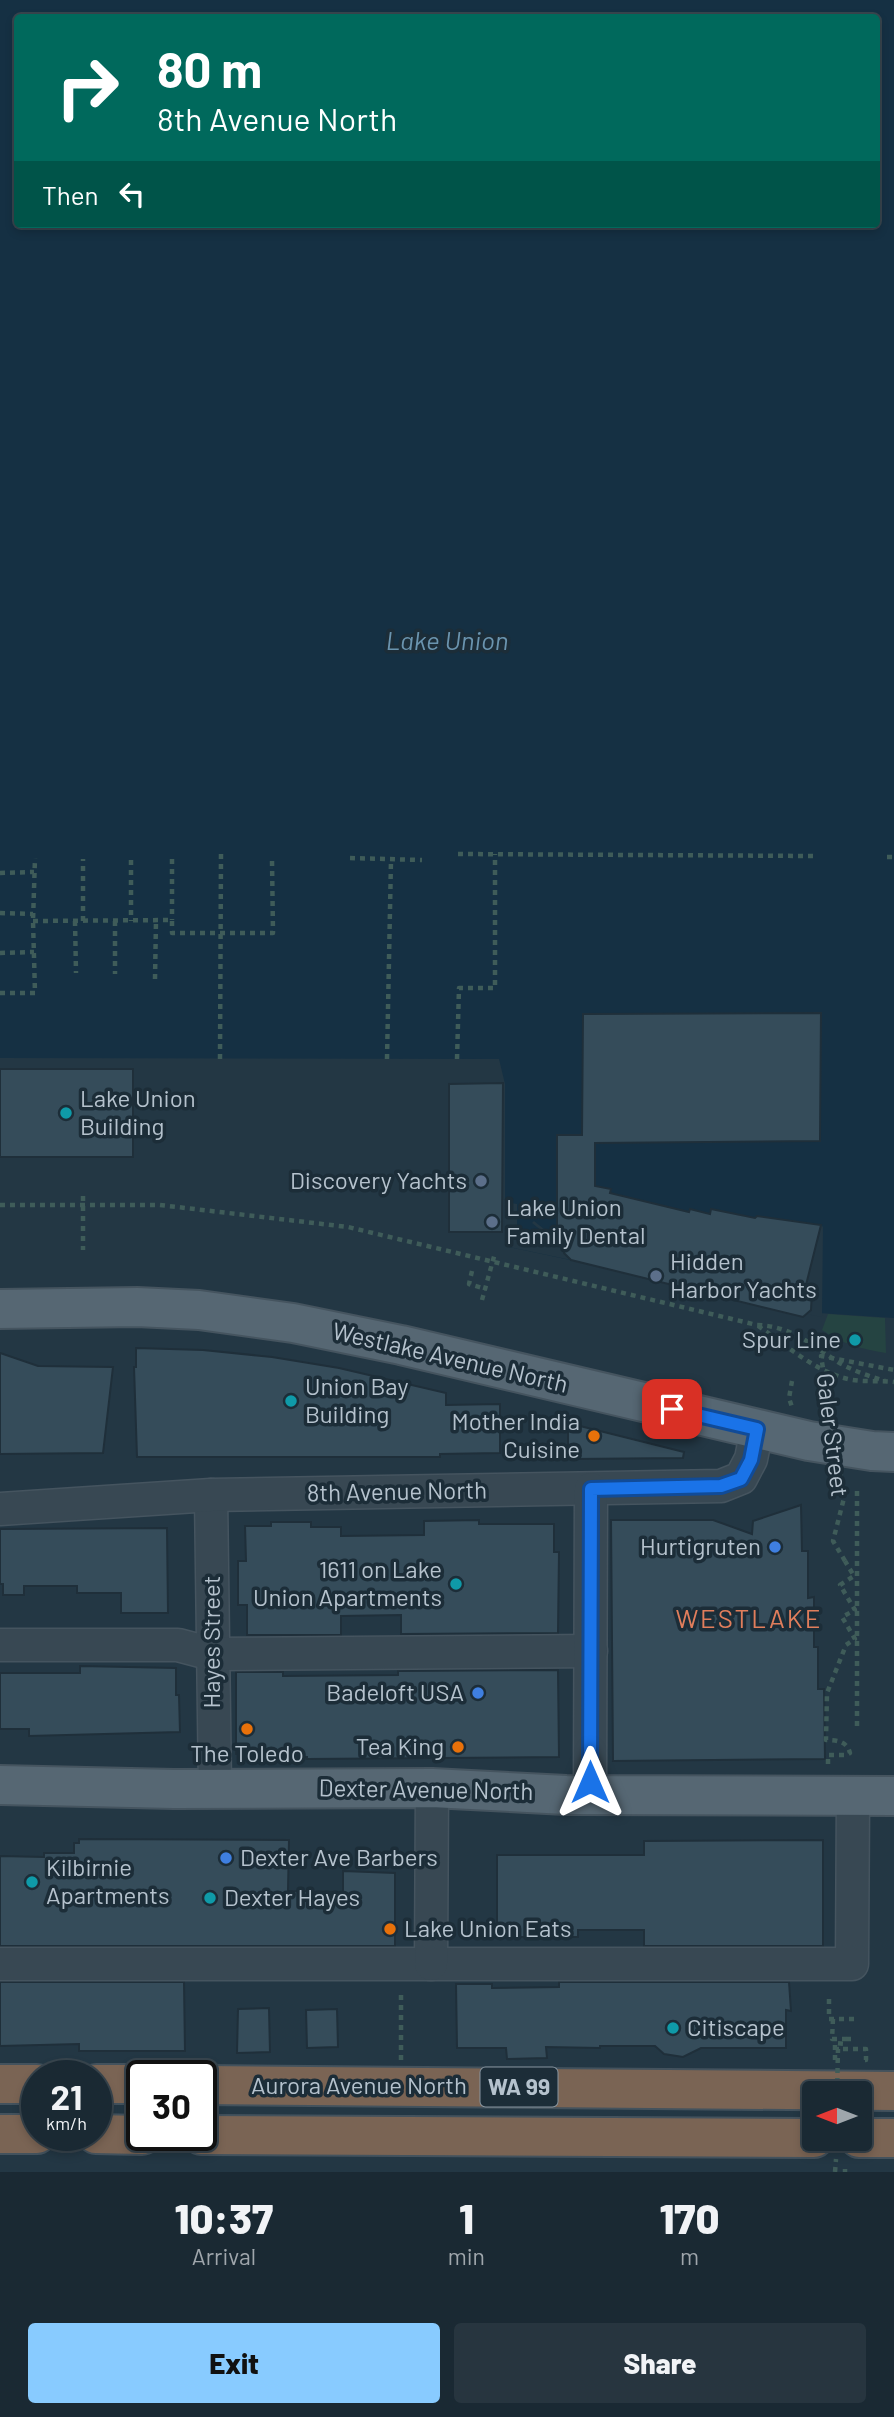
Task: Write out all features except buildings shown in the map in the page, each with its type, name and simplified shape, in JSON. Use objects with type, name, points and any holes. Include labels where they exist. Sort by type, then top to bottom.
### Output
[{"type":"highway","points":[[0,2084],[21,2084]]},
{"type":"highway","name":"Aurora Avenue North","points":[[217,2085],[894,2091]]},
{"type":"highway","points":[[0,2134],[21,2134]]},
{"type":"highway","name":"Aurora Avenue North","points":[[217,2135],[802,2137]]},
{"type":"highway","points":[[850,2159],[894,2138]]},
{"type":"main road","name":"Westlake Avenue North","points":[[0,1309],[136,1307],[199,1310],[293,1323],[820,1443],[894,1452]]},
{"type":"main road","name":"Dexter Avenue North","points":[[0,1785],[432,1788],[590,1795],[894,1796]]},
{"type":"street","name":"8th Avenue North","points":[[0,1509],[211,1495],[721,1486],[741,1479],[751,1460],[757,1429]]},
{"type":"street","points":[[590,1795],[591,1489]]},
{"type":"street","name":"Hayes Street","points":[[211,1495],[215,1788]]},
{"type":"street","points":[[0,1645],[178,1645],[212,1654],[591,1651]]},
{"type":"street","points":[[431,1964],[432,1788]]},
{"type":"street","points":[[0,1964],[852,1964],[853,1795]]},
{"type":"path","points":[[220,1059],[221,853]]},
{"type":"path","points":[[458,854],[815,856]]},
{"type":"path","points":[[457,1059],[459,988],[495,988],[495,854]]},
{"type":"path","points":[[887,856],[894,856]]},
{"type":"path","points":[[0,993],[35,993],[35,858]]},
{"type":"path","points":[[349,858],[422,860]]},
{"type":"path","points":[[83,859],[83,921]]},
{"type":"path","points":[[172,859],[172,933],[273,933],[272,860]]},
{"type":"path","points":[[131,860],[131,921]]},
{"type":"path","points":[[387,1059],[391,860]]},
{"type":"path","points":[[0,873],[34,872]]},
{"type":"path","points":[[0,913],[33,914]]},
{"type":"path","points":[[155,979],[156,920]]},
{"type":"path","points":[[33,921],[172,920]]},
{"type":"path","points":[[75,921],[76,973]]},
{"type":"path","points":[[115,921],[115,974]]},
{"type":"path","points":[[0,953],[34,952]]},
{"type":"path","points":[[83,1196],[83,1250]]},
{"type":"path","points":[[0,1205],[160,1205],[348,1227],[757,1325],[784,1329],[802,1337],[845,1366],[885,1381]]},
{"type":"path","points":[[482,1300],[495,1253]]},
{"type":"path","points":[[472,1271],[469,1284],[486,1289]]},
{"type":"path","points":[[757,1325],[810,1362],[833,1374],[856,1380],[894,1381]]},
{"type":"path","name":"Galer Street","points":[[828,1763],[828,1755],[850,1753],[844,1744],[836,1740],[826,1740],[827,1693],[846,1645],[855,1639],[842,1618],[855,1611],[839,1586],[854,1576],[833,1541],[844,1497],[821,1356],[894,1370]]},
{"type":"path","points":[[792,1381],[789,1398],[792,1406]]},
{"type":"path","points":[[781,1398],[789,1398]]},
{"type":"path","points":[[857,1491],[857,1731]]},
{"type":"path","points":[[400,2065],[401,1994]]},
{"type":"path","points":[[829,1999],[832,2039],[855,2039]]},
{"type":"path","points":[[831,2019],[858,2019]]},
{"type":"path","points":[[835,2069],[835,2043],[846,2044],[846,2039]]},
{"type":"path","points":[[837,2081],[838,2049],[866,2049],[866,2060],[856,2060]]},
{"type":"path","points":[[835,2060],[845,2060]]},
{"type":"green space","points":[[828,1314],[885,1318],[886,1353],[852,1345],[822,1330]]},
{"type":"water","name":"Lake Union","points":[[0,0],[894,0],[894,1318],[819,1313],[505,1246],[505,1084],[499,1059],[0,1058]]},
{"type":"pier","points":[[504,1199],[511,1199],[511,1203],[517,1204],[517,1231],[552,1245],[553,1240],[532,1223],[534,1221],[550,1234],[564,1230],[564,1253],[571,1260],[505,1246]]},
{"type":"pier","points":[[821,1225],[822,1317],[806,1314],[811,1310],[812,1292],[805,1289]]},
{"type":"place","name":"Lake Union Building","points":[[66,1113]]},
{"type":"place","name":"Discovery Yachts","points":[[481,1181]]},
{"type":"place","name":"Lake Union Family Dental","points":[[492,1222]]},
{"type":"place","name":"Hidden Harbor Yachts","points":[[656,1276]]},
{"type":"place","name":"Spur Line","points":[[855,1340]]},
{"type":"place","name":"Union Bay Building","points":[[291,1401]]},
{"type":"place","name":"Mother India Cuisine","points":[[594,1436]]},
{"type":"place","name":"Hurtigruten","points":[[775,1547]]},
{"type":"place","name":"1611 on Lake Union Apartments","points":[[456,1584]]},
{"type":"place","name":"Badeloft USA","points":[[478,1693]]},
{"type":"place","name":"The Toledo","points":[[247,1729]]},
{"type":"place","name":"Tea King","points":[[458,1747]]},
{"type":"place","name":"Dexter Ave Barbers","points":[[226,1858]]},
{"type":"place","name":"Kilbirnie Apartments","points":[[32,1882]]},
{"type":"place","name":"Dexter Hayes","points":[[210,1898]]},
{"type":"place","name":"Lake Union Eats","points":[[390,1929]]},
{"type":"place","name":"Citiscape","points":[[673,2028]]},
{"type":"district","name":"WESTLAKE","points":[[749,1619]]},
{"type":"route","points":[[590,1782],[591,1489],[721,1486],[741,1479],[751,1460],[757,1429],[672,1409]]}]
